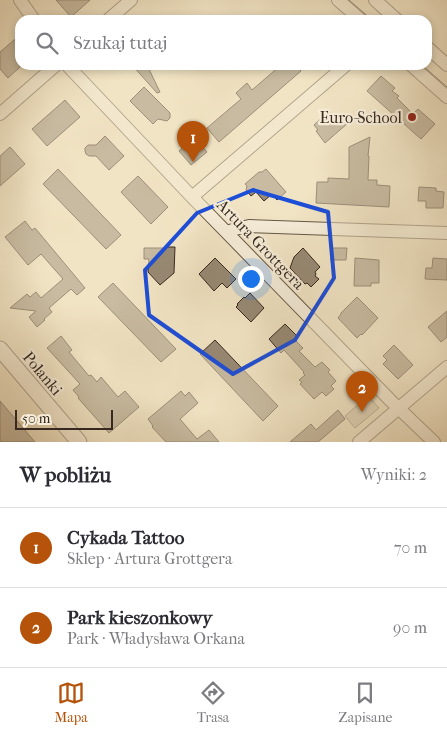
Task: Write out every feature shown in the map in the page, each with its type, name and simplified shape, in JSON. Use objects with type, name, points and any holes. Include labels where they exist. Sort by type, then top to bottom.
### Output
[{"type":"street","points":[[20,0],[30,15]]},
{"type":"street","points":[[114,15],[131,0]]},
{"type":"street","points":[[338,0],[355,15]]},
{"type":"street","points":[[375,0],[392,15]]},
{"type":"street","points":[[432,52],[447,65]]},
{"type":"street","points":[[0,114],[50,70]]},
{"type":"street","name":"Artura Grottgera","points":[[72,70],[398,409],[434,442]]},
{"type":"street","points":[[192,196],[340,70]]},
{"type":"street","points":[[417,70],[447,97]]},
{"type":"street","points":[[227,232],[249,226],[447,234]]},
{"type":"street","name":"Polanki","points":[[0,349],[79,442]]},
{"type":"street","points":[[359,442],[447,367]]},
{"type":"highlighted area","points":[[253,190],[328,212],[334,278],[295,340],[233,374],[149,315],[145,270],[197,213]]},
{"type":"shaded area","points":[[368,396],[379,408],[355,428],[345,416]]},
{"type":"building","points":[[56,0],[90,0],[73,15],[69,15]]},
{"type":"building","points":[[15,39],[15,70],[17,70],[8,78],[0,69],[0,52]]},
{"type":"building","points":[[136,70],[149,70],[160,92],[157,93]]},
{"type":"building","points":[[275,70],[301,71],[219,142],[207,128],[241,99],[236,93],[247,83],[252,90]]},
{"type":"building","points":[[381,76],[395,88],[392,91],[399,96],[397,98],[413,114],[418,109],[435,124],[421,139],[367,91]]},
{"type":"building","points":[[144,87],[170,113],[170,118],[167,121],[158,119],[153,124],[130,101]]},
{"type":"building","points":[[65,100],[80,117],[47,146],[32,129]]},
{"type":"building","points":[[329,111],[335,119],[341,115],[348,123],[325,143],[314,125]]},
{"type":"building","points":[[105,136],[124,156],[109,170],[96,156],[89,156],[85,151],[88,145],[96,145]]},
{"type":"building","points":[[370,137],[368,180],[377,180],[377,185],[390,186],[389,207],[316,203],[317,182],[328,182],[328,178],[349,179],[349,147]]},
{"type":"building","points":[[194,138],[207,152],[191,165],[179,151]]},
{"type":"building","points":[[10,147],[25,164],[0,186],[0,156]]},
{"type":"building","points":[[58,169],[121,235],[106,249],[43,184]]},
{"type":"building","points":[[266,169],[286,192],[277,200],[272,194],[264,201],[256,192],[251,196],[246,190],[247,186],[245,184],[259,172]]},
{"type":"building","points":[[138,176],[168,207],[151,224],[121,192]]},
{"type":"building","points":[[419,187],[436,188],[436,191],[444,192],[443,208],[426,208],[426,201],[418,201]]},
{"type":"building","points":[[25,221],[32,230],[35,228],[85,288],[77,295],[71,289],[49,308],[52,312],[37,327],[29,317],[36,311],[10,308],[27,294],[30,297],[36,292],[41,298],[63,279],[41,254],[28,265],[5,237]]},
{"type":"building","points":[[175,247],[174,273],[160,285],[148,272],[149,259],[144,259],[144,248]]},
{"type":"building","points":[[303,248],[320,267],[315,272],[315,276],[319,279],[311,287],[307,283],[305,284],[290,268],[294,257]]},
{"type":"building","points":[[332,248],[347,248],[346,260],[331,260]]},
{"type":"building","points":[[215,258],[236,279],[227,288],[222,283],[214,291],[199,274]]},
{"type":"building","points":[[355,258],[379,260],[379,283],[371,283],[371,286],[354,286]]},
{"type":"building","points":[[433,258],[447,259],[447,280],[425,279],[426,268],[432,268]]},
{"type":"building","points":[[113,283],[176,349],[161,362],[98,297]]},
{"type":"building","points":[[250,293],[264,308],[251,322],[236,307]]},
{"type":"building","points":[[357,297],[378,318],[357,338],[338,318]]},
{"type":"building","points":[[447,311],[447,337],[441,342],[428,327]]},
{"type":"building","points":[[285,324],[298,337],[295,340],[303,348],[299,351],[315,367],[322,362],[330,370],[328,372],[336,381],[331,386],[334,389],[326,396],[322,392],[314,399],[300,384],[302,382],[299,380],[305,375],[304,372],[284,350],[281,353],[269,339]]},
{"type":"building","points":[[61,336],[72,350],[69,352],[89,376],[91,375],[97,382],[101,377],[118,397],[125,391],[139,407],[109,433],[73,390],[80,384],[47,348]]},
{"type":"building","points":[[215,340],[278,406],[263,421],[200,354]]},
{"type":"building","points":[[394,345],[413,365],[398,379],[383,364],[387,360],[383,356]]},
{"type":"building","points":[[181,391],[185,396],[189,392],[198,403],[180,419],[197,439],[209,430],[219,442],[166,442],[152,427],[148,419]]},
{"type":"building","points":[[0,401],[35,442],[0,442]]},
{"type":"building","points":[[338,410],[345,419],[318,442],[290,442],[311,424],[316,430]]},
{"type":"tram line","points":[[349,0],[366,15]]},
{"type":"tram line","points":[[428,70],[447,87]]},
{"type":"place","name":"Euro-School","points":[[412,117]]},
{"type":"place","name":"Cykada Tattoo","points":[[193,162]]},
{"type":"place","name":"Park kieszonkowy","points":[[362,412]]}]
